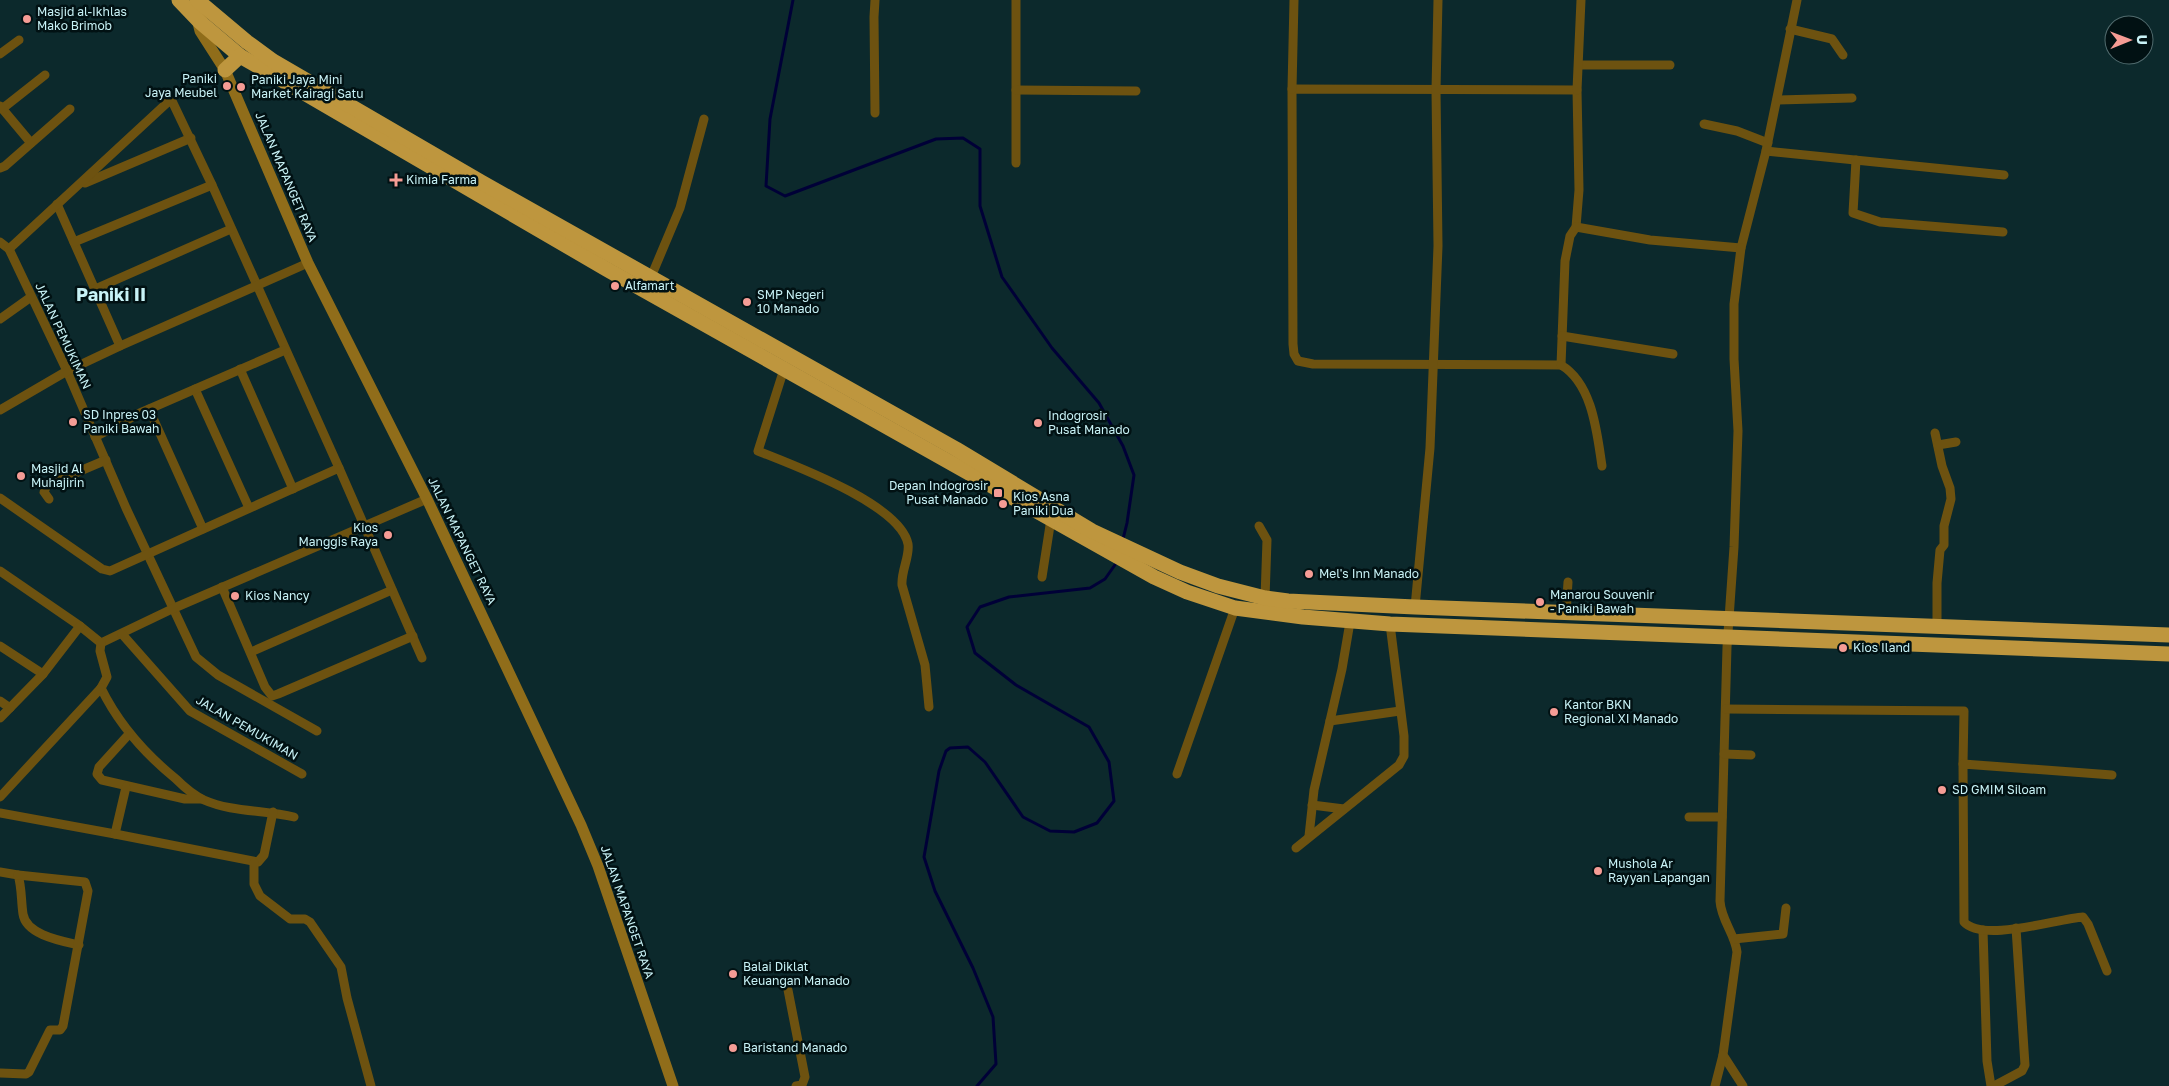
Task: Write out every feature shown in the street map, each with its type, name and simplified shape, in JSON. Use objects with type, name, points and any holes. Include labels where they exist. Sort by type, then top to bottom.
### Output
[{"type":"highway","points":[[179,0],[247,42],[273,61],[481,182],[651,277],[1106,544],[1154,577],[1187,592],[1235,608],[1350,622],[1390,624],[2169,654]]},
{"type":"highway","points":[[197,0],[205,17],[240,56],[493,204],[784,369],[952,455],[1051,519],[1106,544],[1161,562],[1180,572],[1218,586],[1265,598],[1415,607],[1937,628],[2169,635]]},
{"type":"highway","points":[[225,70],[240,56]]},
{"type":"highway","points":[[2146,653],[2148,634]]},
{"type":"street","points":[[875,0],[875,113]]},
{"type":"street","points":[[1016,0],[1016,163]]},
{"type":"street","points":[[1294,0],[1292,89],[1294,354],[1298,361],[1313,364],[1561,365],[1578,381],[1589,402],[1602,466]]},
{"type":"street","points":[[1415,607],[1430,448],[1438,246],[1436,90],[1438,0]]},
{"type":"street","points":[[1561,365],[1565,261],[1570,236],[1576,227],[1579,190],[1577,90],[1580,65],[1580,0]]},
{"type":"street","points":[[1715,1086],[1723,1055],[1737,952],[1734,939],[1720,908],[1728,636],[1731,620],[1738,431],[1734,359],[1734,304],[1741,248],[1767,147],[1797,0]]},
{"type":"street","name":"JALAN MAPANGET RAYA","points":[[205,17],[200,30],[225,70],[308,264],[427,499],[595,858],[673,1086]]},
{"type":"street","points":[[1790,29],[1832,39],[1844,54]]},
{"type":"street","points":[[0,54],[19,40]]},
{"type":"street","points":[[1580,65],[1670,65]]},
{"type":"street","points":[[31,143],[1,108],[46,75]]},
{"type":"street","points":[[1292,89],[1577,90]]},
{"type":"street","points":[[1016,90],[1136,91]]},
{"type":"street","points":[[1777,100],[1852,98]]},
{"type":"street","points":[[3,246],[57,204],[170,101],[174,102],[339,468],[422,658]]},
{"type":"street","points":[[0,168],[5,166],[70,109]]},
{"type":"street","points":[[651,277],[680,208],[704,119]]},
{"type":"street","points":[[1704,124],[1736,132],[1767,147],[1856,160],[2004,175]]},
{"type":"street","points":[[80,184],[191,138]]},
{"type":"street","points":[[1856,160],[1853,213],[1880,222],[2003,232]]},
{"type":"street","points":[[74,242],[212,185]]},
{"type":"street","points":[[57,204],[120,346]]},
{"type":"street","points":[[1576,227],[1650,240],[1741,248]]},
{"type":"street","points":[[95,290],[231,229]]},
{"type":"street","name":"JALAN PEMUKIMAN","points":[[3,246],[31,297],[67,371],[147,554],[196,657],[205,666],[317,730]]},
{"type":"street","points":[[0,410],[67,371],[308,264]]},
{"type":"street","points":[[0,319],[31,297]]},
{"type":"street","points":[[1562,336],[1674,354]]},
{"type":"street","points":[[95,436],[150,409],[285,350]]},
{"type":"street","points":[[240,369],[293,489]]},
{"type":"street","points":[[784,369],[758,451],[821,475],[884,514],[901,529],[908,543],[902,572],[902,585],[924,665],[929,707]]},
{"type":"street","points":[[196,389],[249,508]]},
{"type":"street","points":[[150,409],[203,529]]},
{"type":"street","points":[[1935,433],[1950,488],[1950,499],[1944,526],[1944,545],[1940,550],[1937,583],[1937,628]]},
{"type":"street","points":[[1938,445],[1956,442]]},
{"type":"street","points":[[49,499],[44,492],[47,485],[106,460]]},
{"type":"street","points":[[0,498],[102,569],[115,570],[339,468]]},
{"type":"street","points":[[101,643],[172,609],[427,499]]},
{"type":"street","points":[[1042,577],[1051,519]]},
{"type":"street","points":[[1258,526],[1267,540],[1265,598]]},
{"type":"street","points":[[0,571],[80,626],[101,643]]},
{"type":"street","points":[[1566,613],[1568,582]]},
{"type":"street","points":[[222,587],[251,652],[264,687],[270,695],[275,695],[413,636]]},
{"type":"street","points":[[251,652],[392,590]]},
{"type":"street","points":[[1177,774],[1235,608]]},
{"type":"street","points":[[1309,836],[1312,805],[1342,669],[1350,622]]},
{"type":"street","points":[[1296,848],[1399,765],[1404,756],[1390,624]]},
{"type":"street","points":[[0,718],[43,674],[80,626]]},
{"type":"street","name":"JALAN PEMUKIMAN","points":[[122,634],[190,711],[302,774]]},
{"type":"street","points":[[0,797],[101,688],[107,677],[100,651],[101,643]]},
{"type":"street","points":[[0,646],[43,674]]},
{"type":"street","points":[[101,688],[109,705],[129,734],[166,772],[201,799],[229,808],[274,812],[294,817]]},
{"type":"street","points":[[0,701],[10,708]]},
{"type":"street","points":[[1726,709],[1964,711],[1965,841],[1963,917],[1968,926],[1983,930],[2016,928],[2083,917],[2107,971]]},
{"type":"street","points":[[1330,721],[1400,711]]},
{"type":"street","points":[[129,734],[103,761],[97,771],[102,780],[126,787],[191,800],[201,799]]},
{"type":"street","points":[[1724,754],[1751,755]]},
{"type":"street","points":[[1963,764],[2112,775]]},
{"type":"street","points":[[116,834],[126,787]]},
{"type":"street","points":[[1312,805],[1344,809]]},
{"type":"street","points":[[0,813],[116,834],[254,863],[263,859],[274,812]]},
{"type":"street","points":[[1689,817],[1722,817]]},
{"type":"street","points":[[254,863],[254,884],[260,896],[290,919],[305,919],[310,922],[341,967],[346,998],[371,1086]]},
{"type":"street","points":[[0,872],[85,882],[88,890],[62,1026],[60,1030],[50,1030],[30,1072],[26,1074],[0,1073]]},
{"type":"street","points":[[18,875],[24,919],[37,931],[79,945]]},
{"type":"street","points":[[1734,939],[1783,934],[1786,908]]},
{"type":"street","points":[[1983,930],[1987,1061],[1993,1086],[2022,1071],[2025,1065],[2016,928]]},
{"type":"street","points":[[788,990],[804,1077],[802,1085],[796,1086]]},
{"type":"street","points":[[1723,1055],[1743,1086]]},
{"type":"waterway","points":[[793,0],[770,119],[766,186],[785,196],[936,139],[963,138],[980,149],[980,206],[1002,277],[1052,348],[1099,403],[1123,446],[1134,475],[1123,539]]},
{"type":"waterway","points":[[977,1086],[996,1064],[993,1017],[973,968],[935,891],[924,857],[939,771],[946,751],[950,748],[968,747],[985,762],[1023,817],[1050,831],[1074,832],[1097,823],[1114,801],[1109,762],[1089,727],[1016,685],[975,653],[967,627],[980,607],[1009,597],[1090,588],[1105,579],[1117,562]]},
{"type":"place","name":"Masjid al-Ikhlas Mako Brimob","points":[[27,19]]},
{"type":"place","name":"Paniki Jaya Meubel","points":[[227,86]]},
{"type":"place","name":"Paniki Jaya Mini Market Kairagi Satu","points":[[241,87]]},
{"type":"place","name":"Kimia Farma","points":[[396,180]]},
{"type":"place","name":"Alfamart","points":[[615,286]]},
{"type":"place","name":"SMP Negeri 10 Manado","points":[[747,302]]},
{"type":"place","name":"SD Inpres 03 Paniki Bawah","points":[[73,422]]},
{"type":"place","name":"Indogrosir Pusat Manado","points":[[1038,423]]},
{"type":"place","name":"Masjid Al Muhajirin","points":[[21,476]]},
{"type":"place","name":"Depan Indogrosir Pusat Manado","points":[[998,493]]},
{"type":"place","name":"Kios Asna Paniki Dua","points":[[1003,504]]},
{"type":"place","name":"Kios Manggis Raya","points":[[388,535]]},
{"type":"place","name":"Mel's Inn Manado","points":[[1309,574]]},
{"type":"place","name":"Kios Nancy","points":[[235,596]]},
{"type":"place","name":"Manarou Souvenir - Paniki Bawah","points":[[1540,602]]},
{"type":"place","name":"Kios Iland","points":[[1843,648]]},
{"type":"place","name":"Kantor BKN Regional XI Manado","points":[[1554,712]]},
{"type":"place","name":"SD GMIM Siloam","points":[[1942,790]]},
{"type":"place","name":"Mushola Ar Rayyan Lapangan","points":[[1598,871]]},
{"type":"place","name":"Balai Diklat Keuangan Manado","points":[[733,974]]},
{"type":"place","name":"Baristand Manado","points":[[733,1048]]},
{"type":"district","name":"Paniki II","points":[[111,295]]}]
